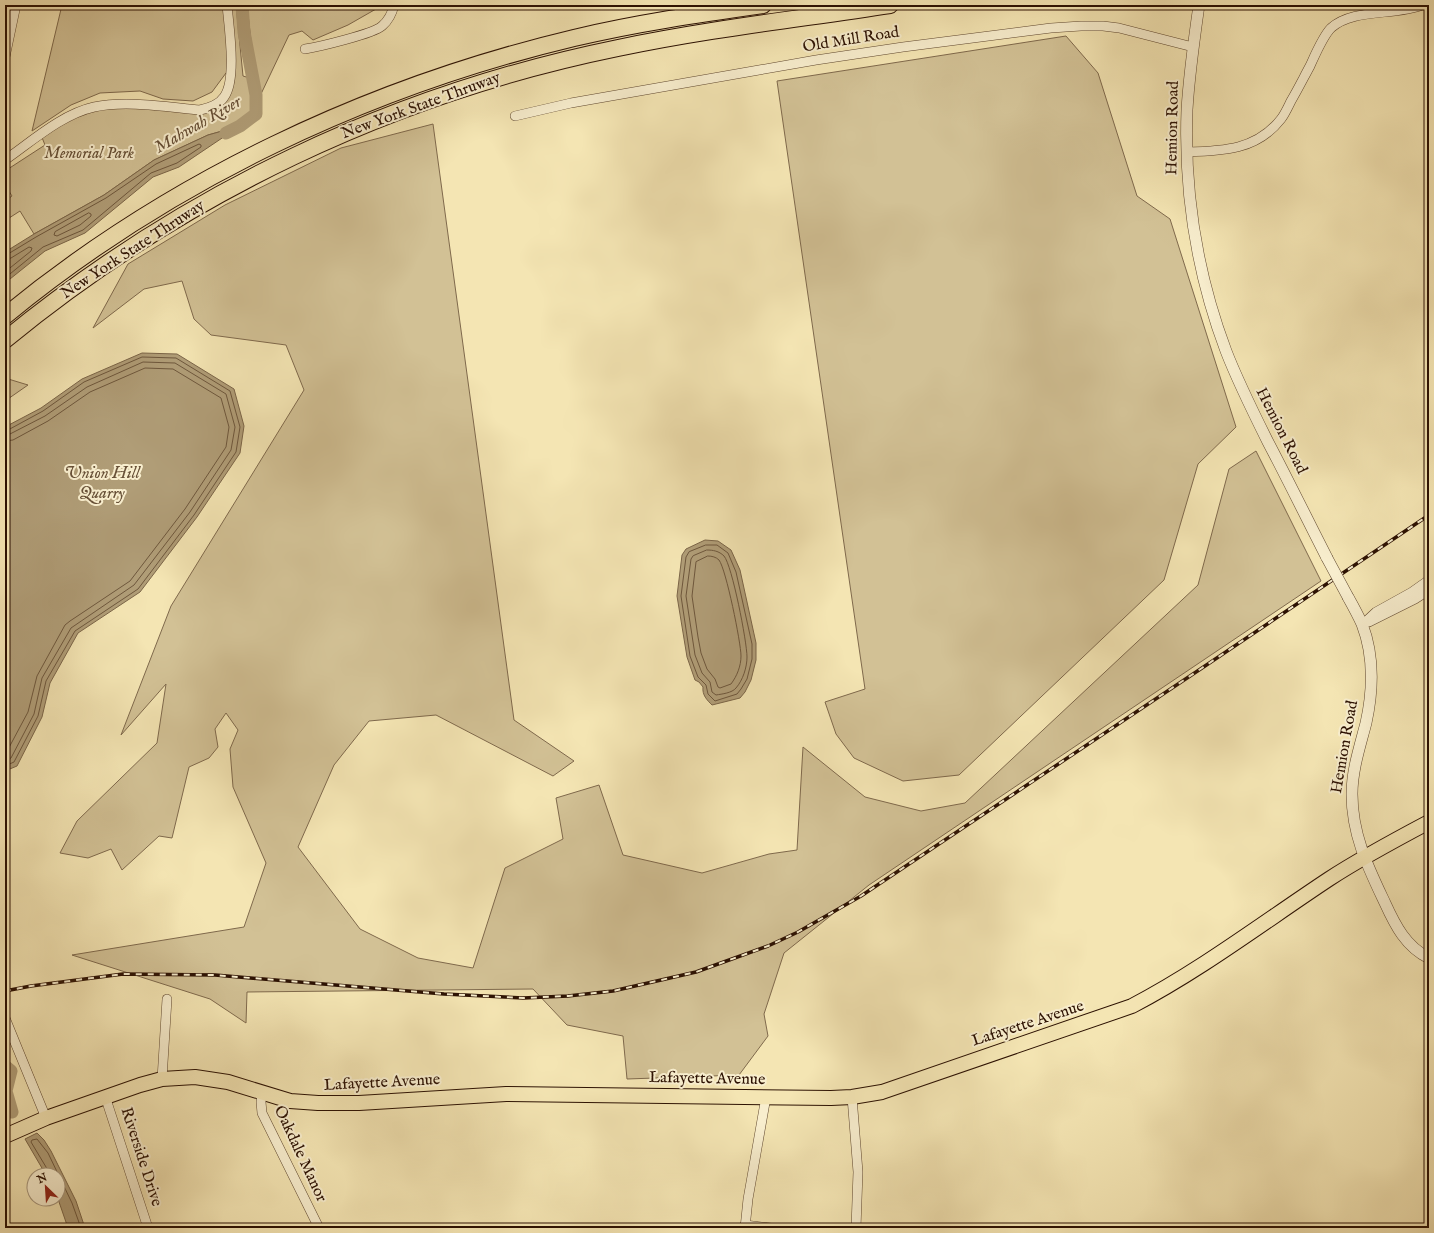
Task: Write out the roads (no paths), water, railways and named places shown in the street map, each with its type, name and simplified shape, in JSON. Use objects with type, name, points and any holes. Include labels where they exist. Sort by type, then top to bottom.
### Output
[{"type":"highway","name":"New York State Thruway","points":[[5,316],[73,264],[173,200],[278,143],[350,110],[423,82],[537,47],[613,29],[764,5]]},
{"type":"highway","name":"New York State Thruway","points":[[5,340],[51,303],[83,280],[182,215],[286,160],[321,143],[394,112],[504,76],[617,48],[688,35],[890,5]]},
{"type":"main road","name":"Lafayette Avenue","points":[[5,1136],[46,1118],[104,1096],[162,1079],[195,1077],[228,1082],[290,1101],[318,1103],[506,1094],[852,1098],[882,1092],[909,1084],[959,1065],[1132,1006],[1167,987],[1374,851],[1429,822]]},
{"type":"street","points":[[5,57],[9,21],[16,5]]},
{"type":"street","points":[[5,160],[57,124],[74,114],[93,107],[113,104],[200,110],[214,106],[224,98],[229,88],[231,74],[228,5]]},
{"type":"street","points":[[305,49],[338,41],[381,27],[392,15],[394,5]]},
{"type":"street","name":"Hemion Road","points":[[1199,5],[1193,47],[1187,111],[1187,152],[1190,197],[1202,272],[1226,351],[1241,387],[1362,625],[1369,650],[1371,685],[1370,702],[1354,773],[1352,793],[1355,825],[1364,859],[1394,923],[1407,942],[1419,954],[1429,958]]},
{"type":"street","points":[[1187,152],[1216,151],[1239,147],[1254,142],[1271,131],[1282,118],[1323,41],[1331,29],[1343,21],[1358,16],[1404,10],[1422,5]]},
{"type":"street","name":"Old Mill Road","points":[[515,116],[571,103],[823,59],[1051,28],[1103,26],[1119,28],[1193,47]]},
{"type":"street","points":[[1362,625],[1376,612],[1412,592],[1429,580]]},
{"type":"street","points":[[1362,625],[1415,599],[1429,590]]},
{"type":"street","points":[[162,1079],[167,999]]},
{"type":"street","points":[[5,1018],[46,1118]]},
{"type":"street","name":"Oakdale Manor","points":[[262,1092],[262,1113],[319,1228]]},
{"type":"street","name":"Riverside Drive","points":[[104,1096],[148,1228]]},
{"type":"street","points":[[766,1097],[748,1199],[745,1226],[771,1228]]},
{"type":"street","points":[[852,1098],[858,1172],[856,1228]]},
{"type":"water","points":[[240,126],[179,167],[153,177],[85,233],[45,251],[5,283],[5,252],[104,195],[154,160],[208,135]]},
{"type":"water","name":"Union Hill Quarry","points":[[142,353],[177,354],[234,389],[244,426],[240,453],[197,517],[140,592],[78,633],[50,683],[42,717],[17,766],[5,771],[5,427],[41,408],[82,379]]},
{"type":"water","points":[[705,540],[718,541],[731,550],[740,570],[756,643],[756,660],[751,680],[745,692],[740,698],[712,705],[704,695],[703,687],[695,680],[687,657],[677,596],[682,555],[686,549]]},
{"type":"water","points":[[37,1133],[44,1140],[59,1167],[41,1167],[25,1139]]},
{"type":"water","points":[[66,1181],[76,1201],[85,1228],[68,1228],[61,1207],[66,1207]]},
{"type":"waterway","name":"Mahwah River","points":[[226,133],[240,126],[256,114],[256,95],[244,32],[242,5]]},
{"type":"waterway","name":"Mahwah River","points":[[5,1066],[11,1071],[6,1091],[12,1112]]},
{"type":"railway","points":[[5,991],[31,986],[123,974],[215,975],[444,994],[523,998],[568,996],[613,991],[696,972],[768,946],[798,932],[861,896],[1429,515]]},
{"type":"park label","name":"Memorial Park","points":[[89,154]]}]
